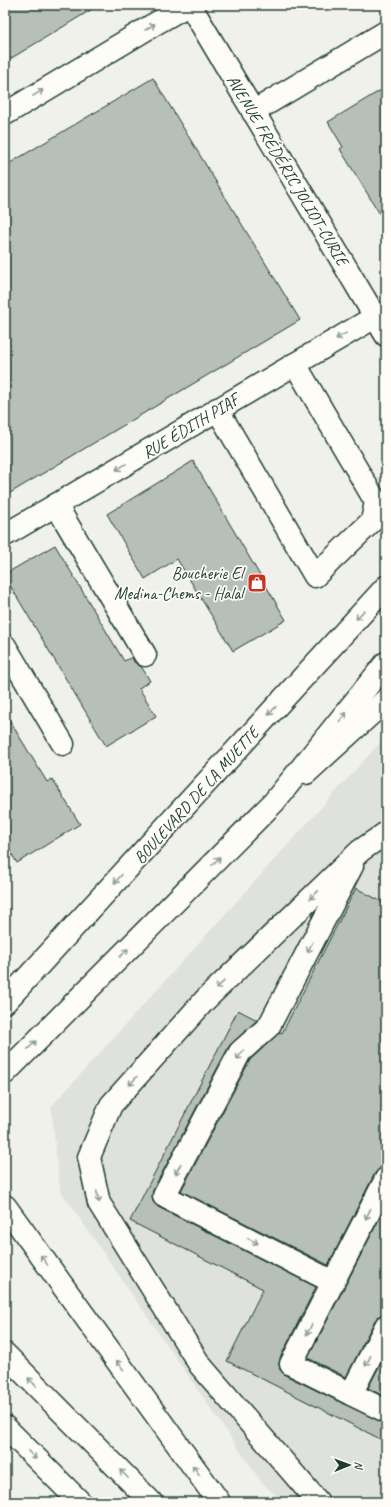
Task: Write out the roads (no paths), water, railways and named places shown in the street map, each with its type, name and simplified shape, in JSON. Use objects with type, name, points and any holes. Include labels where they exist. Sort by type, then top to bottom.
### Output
[{"type":"main road","name":"AVENUE FRÉDÉRIC JOLIOT-CURIE","points":[[189,5],[381,326]]},
{"type":"main road","points":[[5,114],[189,5]]},
{"type":"main road","points":[[253,112],[386,32]]},
{"type":"main road","name":"RUE ÉDITH PIAF","points":[[5,535],[295,364],[381,326]]},
{"type":"main road","points":[[217,409],[316,576],[372,521],[376,502],[295,364]]},
{"type":"main road","points":[[56,505],[144,656]]},
{"type":"main road","name":"BOULEVARD DE LA MUETTE","points":[[5,1002],[12,990],[386,587]]},
{"type":"main road","points":[[5,646],[63,744]]},
{"type":"main road","points":[[274,802],[386,663]]},
{"type":"main road","points":[[5,1073],[274,802],[386,700]]},
{"type":"main road","points":[[318,1502],[200,1365],[98,1203],[89,1157],[111,1105],[204,1000],[360,851],[386,833]]},
{"type":"main road","points":[[333,1282],[164,1196],[240,1052],[269,1026],[360,851]]},
{"type":"main road","points":[[386,1179],[291,1364],[386,1411]]},
{"type":"main road","points":[[5,1206],[219,1502]]},
{"type":"main road","points":[[351,1394],[386,1326]]},
{"type":"main road","points":[[5,1354],[151,1502]]},
{"type":"main road","points":[[5,1427],[80,1502]]},
{"type":"place","name":"Boucherie El Medina-Chems - Halal","points":[[257,583]]}]
